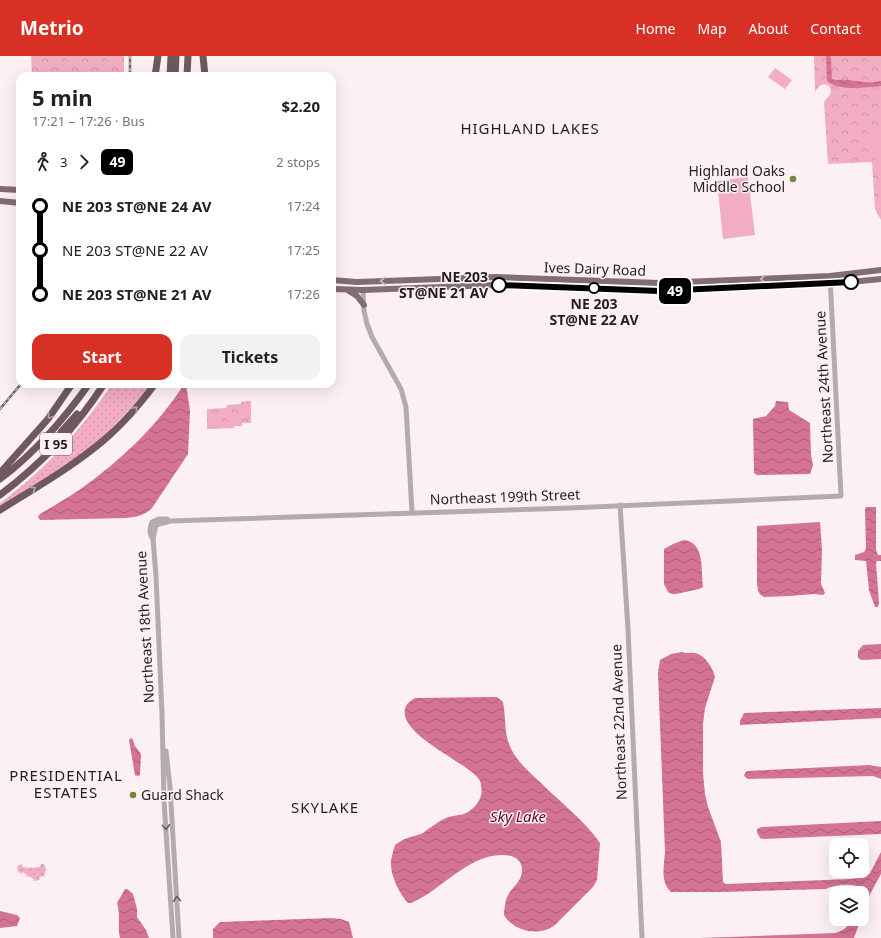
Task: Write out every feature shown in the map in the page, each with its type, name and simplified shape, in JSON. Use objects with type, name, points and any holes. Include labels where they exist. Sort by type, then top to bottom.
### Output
[{"type":"highway","points":[[156,72],[158,56]]},
{"type":"highway","points":[[170,72],[171,56]]},
{"type":"highway","points":[[175,72],[176,56]]},
{"type":"highway","points":[[183,72],[184,56]]},
{"type":"highway","points":[[187,72],[188,56]]},
{"type":"highway","points":[[203,56],[205,72]]},
{"type":"highway","points":[[0,474],[48,419],[69,388]]},
{"type":"highway","name":"I 95","points":[[0,474],[28,449],[58,418],[81,388]]},
{"type":"highway","points":[[0,479],[31,452],[53,430],[86,388]]},
{"type":"highway","points":[[0,489],[20,473],[50,444],[74,418],[95,388]]},
{"type":"highway","name":"I 95","points":[[0,495],[41,460],[74,426],[101,388]]},
{"type":"highway","points":[[0,510],[81,458],[104,440],[127,418],[152,388]]},
{"type":"main road","points":[[0,189],[16,190]]},
{"type":"main road","points":[[0,201],[16,203]]},
{"type":"main road","name":"Ives Dairy Road","points":[[336,280],[363,282],[495,277],[658,283],[830,276],[881,270]]},
{"type":"main road","name":"Ives Dairy Road","points":[[336,289],[363,290],[495,285],[659,291],[830,284],[881,279]]},
{"type":"main road","points":[[363,282],[363,290]]},
{"type":"main road","points":[[348,290],[357,296],[364,305]]},
{"type":"street","name":"Northeast 24th Avenue","points":[[830,276],[841,496]]},
{"type":"street","points":[[363,290],[367,324],[401,389],[406,406],[412,512]]},
{"type":"street","name":"Northeast 199th Street","points":[[170,521],[841,496]]},
{"type":"street","name":"Northeast 22nd Avenue","points":[[620,505],[628,637],[642,938]]},
{"type":"street","name":"Northeast 18th Avenue","points":[[170,521],[156,525],[153,539],[162,714],[164,797],[173,938]]},
{"type":"street","name":"Northeast 18th Avenue","points":[[162,714],[170,788],[179,938]]},
{"type":"green space","points":[[31,56],[124,56],[124,72],[32,72]]},
{"type":"green space","points":[[814,56],[881,56],[881,220],[875,209],[872,162],[828,164],[824,102],[831,91],[829,86],[824,84],[819,86],[815,92]]},
{"type":"green space","points":[[775,68],[792,80],[785,89],[768,77]]},
{"type":"green space","points":[[870,127],[881,127],[881,168],[872,152],[870,152]]},
{"type":"green space","points":[[748,177],[755,235],[723,239],[717,181]]},
{"type":"green space","points":[[109,388],[149,388],[98,443],[0,508],[0,503],[16,491],[47,463],[75,433]]},
{"type":"green space","points":[[251,401],[251,423],[242,423],[242,426],[234,426],[234,428],[207,429],[207,409],[226,408],[227,405],[241,404],[241,402]]},
{"type":"green space","points":[[22,864],[22,867],[31,868],[31,866],[32,868],[40,867],[41,864],[44,864],[46,869],[44,877],[42,876],[39,878],[40,880],[33,881],[34,879],[28,876],[26,878],[27,875],[23,872],[21,874],[17,870],[18,866]]},
{"type":"water","points":[[826,56],[830,56],[831,59],[832,79],[868,82],[881,81],[881,86],[846,88],[839,87],[827,81]]},
{"type":"water","points":[[182,388],[187,388],[190,411],[188,454],[152,508],[140,515],[126,518],[40,520],[38,517],[40,514],[82,488],[124,454],[137,442],[173,401]]},
{"type":"water","points":[[776,401],[788,402],[789,410],[810,423],[811,455],[813,465],[810,474],[757,475],[754,473],[753,419],[766,416],[775,406]]},
{"type":"water","points":[[866,507],[876,507],[876,550],[878,555],[881,555],[881,561],[877,561],[876,563],[878,607],[875,607],[869,590],[866,561],[855,560],[855,555],[864,552],[866,549]]},
{"type":"water","points":[[820,522],[822,550],[821,584],[825,593],[823,595],[762,596],[757,585],[757,526]]},
{"type":"water","points":[[684,540],[691,542],[696,546],[699,552],[702,566],[703,587],[672,594],[668,592],[664,584],[664,549]]},
{"type":"water","points":[[881,644],[881,659],[861,660],[858,658],[858,651],[863,645]]},
{"type":"water","points":[[682,652],[699,654],[710,666],[715,677],[705,708],[703,724],[703,774],[708,807],[721,842],[723,882],[726,884],[869,878],[869,874],[881,852],[881,874],[869,896],[869,886],[854,885],[829,886],[829,888],[826,889],[671,892],[665,884],[664,879],[665,852],[658,673],[660,660],[671,654]]},
{"type":"water","name":"Sky Lake","points":[[497,697],[503,702],[507,739],[518,760],[579,819],[600,843],[597,880],[593,887],[555,925],[542,931],[534,932],[520,929],[508,921],[504,915],[507,897],[521,877],[522,873],[521,863],[511,856],[497,855],[484,858],[471,864],[423,897],[411,903],[408,903],[401,894],[392,872],[391,861],[395,845],[404,839],[423,833],[446,818],[466,813],[476,805],[482,790],[480,781],[471,771],[433,746],[410,726],[405,716],[406,706],[415,698]]},
{"type":"water","points":[[881,708],[881,718],[740,725],[740,721],[744,713]]},
{"type":"water","points":[[132,738],[135,746],[141,754],[140,775],[138,776],[135,775],[129,740]]},
{"type":"water","points":[[869,765],[881,767],[881,779],[873,776],[748,779],[744,776],[747,771]]},
{"type":"water","points":[[881,821],[881,834],[763,839],[760,838],[757,832],[757,829],[762,827]]},
{"type":"water","points":[[125,889],[133,894],[137,909],[137,917],[146,930],[149,938],[120,938],[119,912],[117,903]]},
{"type":"water","points":[[0,911],[17,915],[20,918],[17,926],[0,928]]},
{"type":"water","points":[[331,918],[349,922],[353,938],[213,938],[213,929],[220,922]]},
{"type":"water","points":[[847,926],[858,926],[854,938],[700,938],[835,933]]},
{"type":"railway","points":[[130,56],[130,72]]},
{"type":"railway","points":[[0,409],[18,388]]},
{"type":"bus line","name":"49","points":[[499,285],[659,291],[851,282]]},
{"type":"place","name":"Highland Oaks Middle School","points":[[793,179]]},
{"type":"place","name":"NE 203 ST@NE 21 AV","points":[[499,285]]},
{"type":"place","name":"NE 203 ST@NE 22 AV","points":[[594,288]]},
{"type":"place","name":"Guard Shack","points":[[133,795]]},
{"type":"district","name":"HIGHLAND LAKES","points":[[530,129]]},
{"type":"district","name":"PRESIDENTIAL ESTATES","points":[[66,784]]},
{"type":"district","name":"SKYLAKE","points":[[325,808]]}]
